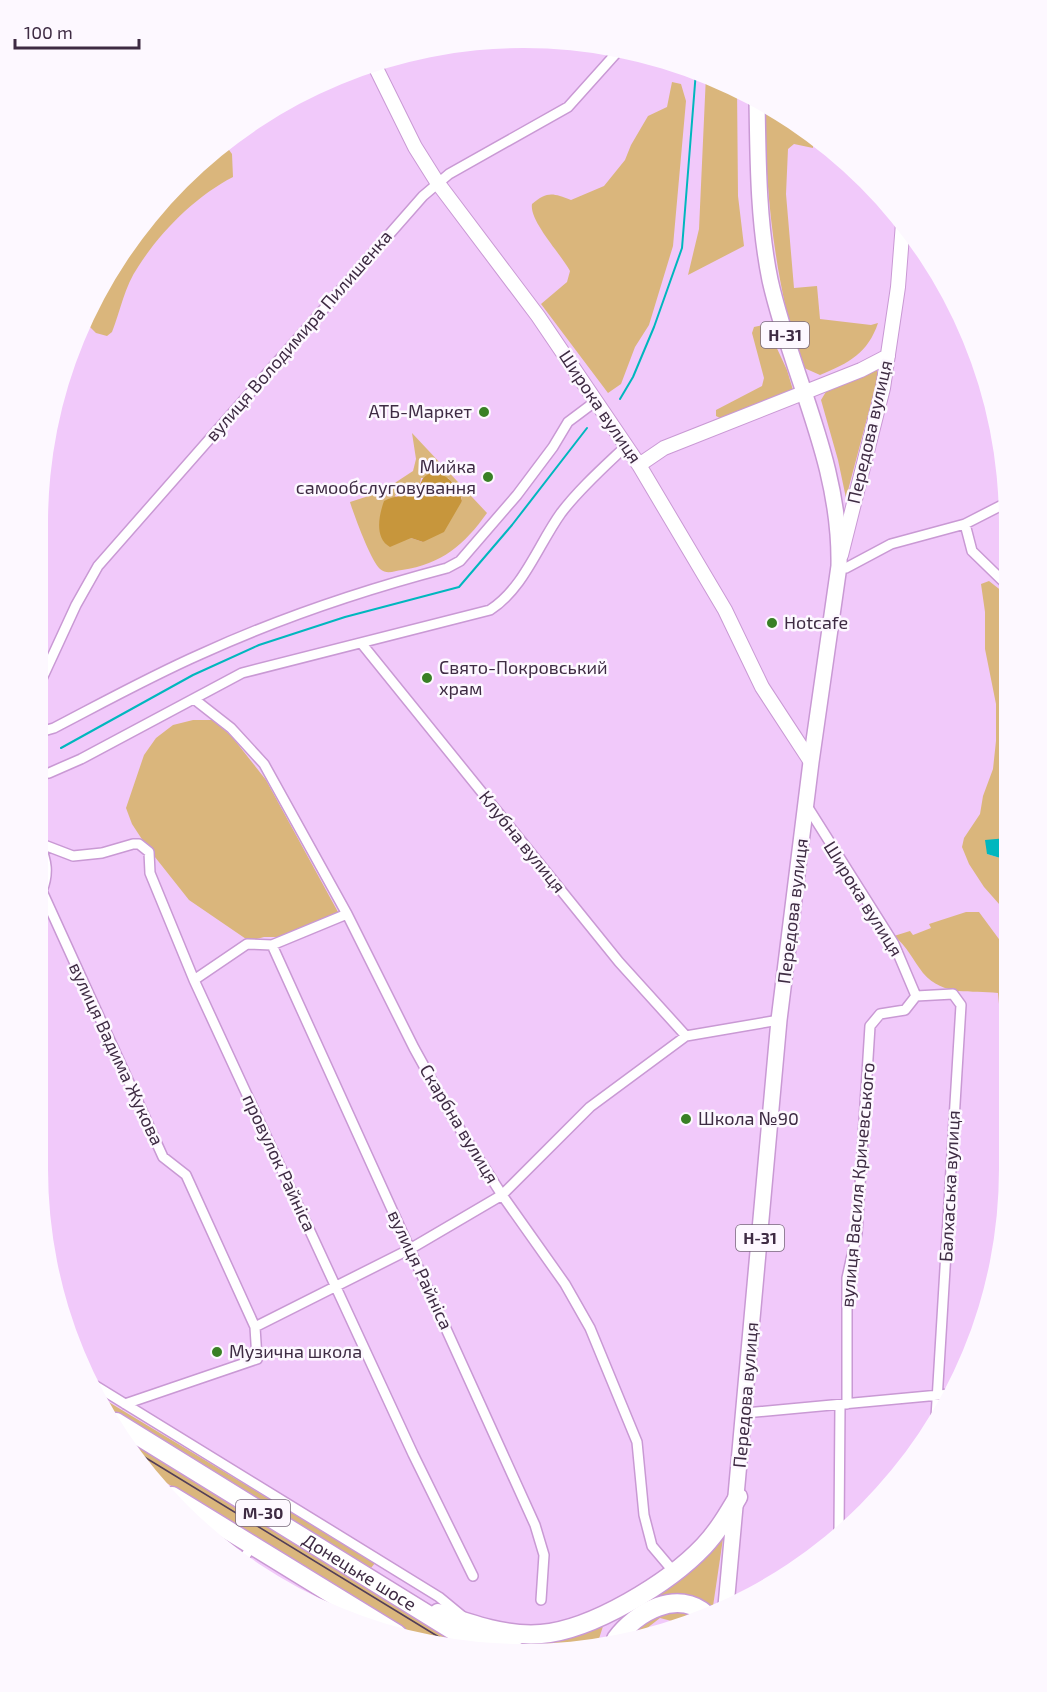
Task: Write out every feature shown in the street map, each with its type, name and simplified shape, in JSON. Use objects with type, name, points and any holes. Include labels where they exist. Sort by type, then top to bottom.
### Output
[{"type":"highway","name":"Донецьке шосе","points":[[125,1427],[470,1641]]},
{"type":"highway","points":[[411,1604],[471,1624],[524,1634],[555,1632],[580,1624],[627,1601],[674,1572],[710,1540],[738,1497]]},
{"type":"highway","name":"Донецьке шосе","points":[[188,1506],[374,1620]]},
{"type":"highway","points":[[622,1634],[640,1617],[668,1604],[688,1604],[699,1610]]},
{"type":"highway","points":[[471,1624],[499,1643]]},
{"type":"main road","name":"Широка вулиця","points":[[378,71],[415,147],[437,182],[538,316],[639,465],[726,610],[762,687],[811,762]]},
{"type":"main road","name":"Н-31","points":[[758,110],[764,240],[776,300],[830,478],[839,535],[839,566]]},
{"type":"main road","name":"Передова вулиця","points":[[727,1598],[738,1497],[779,1020],[811,762],[839,566],[878,410],[888,356],[902,235]]},
{"type":"main road","points":[[639,465],[664,448],[888,356]]},
{"type":"street","name":"вулиця Володимира Пилишенка","points":[[48,666],[76,605],[98,566],[437,182],[568,107],[613,57]]},
{"type":"street","points":[[48,730],[200,654],[264,627],[359,592],[447,567],[460,561],[517,495],[553,447],[568,422],[596,401]]},
{"type":"street","points":[[48,773],[81,759],[242,673],[475,616],[501,603],[535,558],[561,513],[626,446]]},
{"type":"street","points":[[839,566],[846,568],[891,544],[965,525],[998,507]]},
{"type":"street","points":[[965,525],[972,551],[999,577]]},
{"type":"street","name":"Клубна вулиця","points":[[362,644],[619,962],[686,1036]]},
{"type":"street","name":"Скарбна вулиця","points":[[194,699],[231,728],[264,765],[347,914],[414,1048],[451,1115],[502,1195],[565,1284],[594,1337],[637,1442],[647,1533],[652,1546],[674,1572]]},
{"type":"street","name":"Широка вулиця","points":[[806,804],[894,944],[916,996]]},
{"type":"street","name":"провулок Райніса","points":[[48,846],[73,856],[95,855],[133,844],[143,846],[149,852],[150,873],[194,980],[473,1576]]},
{"type":"street","name":"вулиця Вадима Жукова","points":[[48,904],[163,1157],[186,1175],[255,1327],[257,1359],[125,1404]]},
{"type":"street","points":[[194,980],[247,944],[272,945],[347,914]]},
{"type":"street","name":"вулиця Райніса","points":[[272,945],[535,1525],[544,1555],[541,1600]]},
{"type":"street","name":"Балхаська вулиця","points":[[916,996],[953,994],[961,1005],[937,1403]]},
{"type":"street","name":"вулиця Василя Кричевського","points":[[839,1524],[847,1278],[857,1233],[870,1026],[880,1014],[905,1010],[916,996]]},
{"type":"street","points":[[255,1327],[410,1249],[502,1195],[590,1107],[686,1036],[779,1020]]},
{"type":"street","points":[[103,1391],[439,1597],[471,1624]]},
{"type":"street","points":[[745,1413],[942,1393]]},
{"type":"street","points":[[246,1555],[252,1546]]},
{"type":"shaded area","points":[[672,82],[681,84],[686,101],[673,246],[649,325],[635,347],[621,384],[608,393],[541,304],[567,282],[570,271],[540,228],[532,211],[532,204],[550,194],[571,200],[604,186],[625,160],[648,116],[667,107]]},
{"type":"shaded area","points":[[706,84],[737,99],[738,196],[744,246],[688,275],[699,229]]},
{"type":"shaded area","points":[[764,114],[813,146],[813,148],[794,144],[788,149],[786,194],[794,288],[817,286],[820,319],[871,325],[878,323],[869,342],[856,356],[820,375],[802,367],[792,334],[773,237]]},
{"type":"shaded area","points":[[229,150],[232,154],[233,177],[206,194],[168,228],[133,274],[112,332],[107,336],[96,333],[90,328],[97,313],[128,259],[146,234],[187,187]]},
{"type":"shaded area","points":[[763,325],[768,329],[787,370],[793,390],[777,401],[759,403],[722,419],[716,416],[716,410],[762,386],[764,378],[752,333],[754,327]]},
{"type":"shaded area","points":[[876,370],[879,373],[846,498],[821,400],[827,390]]},
{"type":"shaded area","points":[[412,433],[487,513],[461,544],[440,558],[416,567],[385,572],[380,569],[372,557],[350,502],[381,492],[413,471],[416,459]],"holes":[[[421,478],[448,478],[460,490],[462,501],[423,542],[411,538],[395,495],[419,490]]]},
{"type":"shaded area","points":[[438,472],[454,484],[462,501],[444,532],[423,542],[411,538],[390,547],[382,538],[379,526],[384,501],[419,490],[424,477]]},
{"type":"shaded area","points":[[989,581],[999,589],[999,844],[987,854],[999,858],[999,904],[984,887],[969,864],[962,847],[964,838],[980,814],[983,796],[993,769],[996,741],[996,704],[985,649],[985,612],[981,584]]},
{"type":"shaded area","points":[[193,720],[214,720],[233,738],[266,780],[338,912],[282,937],[264,937],[249,941],[189,900],[147,847],[132,824],[126,808],[144,755],[156,738],[173,725]]},
{"type":"shaded area","points":[[999,839],[999,858],[987,854],[985,840]]},
{"type":"shaded area","points":[[966,912],[979,912],[999,939],[999,1004],[998,993],[958,991],[931,981],[894,936],[910,931],[913,935],[931,928],[929,924]]},
{"type":"shaded area","points":[[110,1403],[375,1563],[371,1568],[117,1415]]},
{"type":"shaded area","points":[[136,1444],[454,1639],[405,1629],[167,1484]]},
{"type":"shaded area","points":[[724,1532],[713,1604],[705,1608],[698,1603],[614,1630],[624,1615]]},
{"type":"shaded area","points":[[674,1608],[691,1613],[670,1621],[660,1618],[647,1628],[630,1632],[640,1624]]},
{"type":"shaded area","points":[[604,1623],[599,1638],[586,1640],[524,1644],[518,1644],[509,1638]]},
{"type":"waterway","points":[[620,399],[633,377],[654,327],[682,248],[695,80]]},
{"type":"waterway","points":[[61,748],[193,675],[259,645],[345,617],[459,587],[512,525],[587,428]]},
{"type":"tram line","points":[[146,1458],[437,1636]]},
{"type":"place","name":"АТБ-Маркет","points":[[484,412]]},
{"type":"place","name":"Мийка самообслуговування","points":[[488,477]]},
{"type":"place","name":"Hotcafe","points":[[772,623]]},
{"type":"place","name":"Свято-Покровський храм","points":[[427,678]]},
{"type":"place","name":"Школа №90","points":[[686,1119]]},
{"type":"place","name":"Музична школа","points":[[217,1352]]}]
